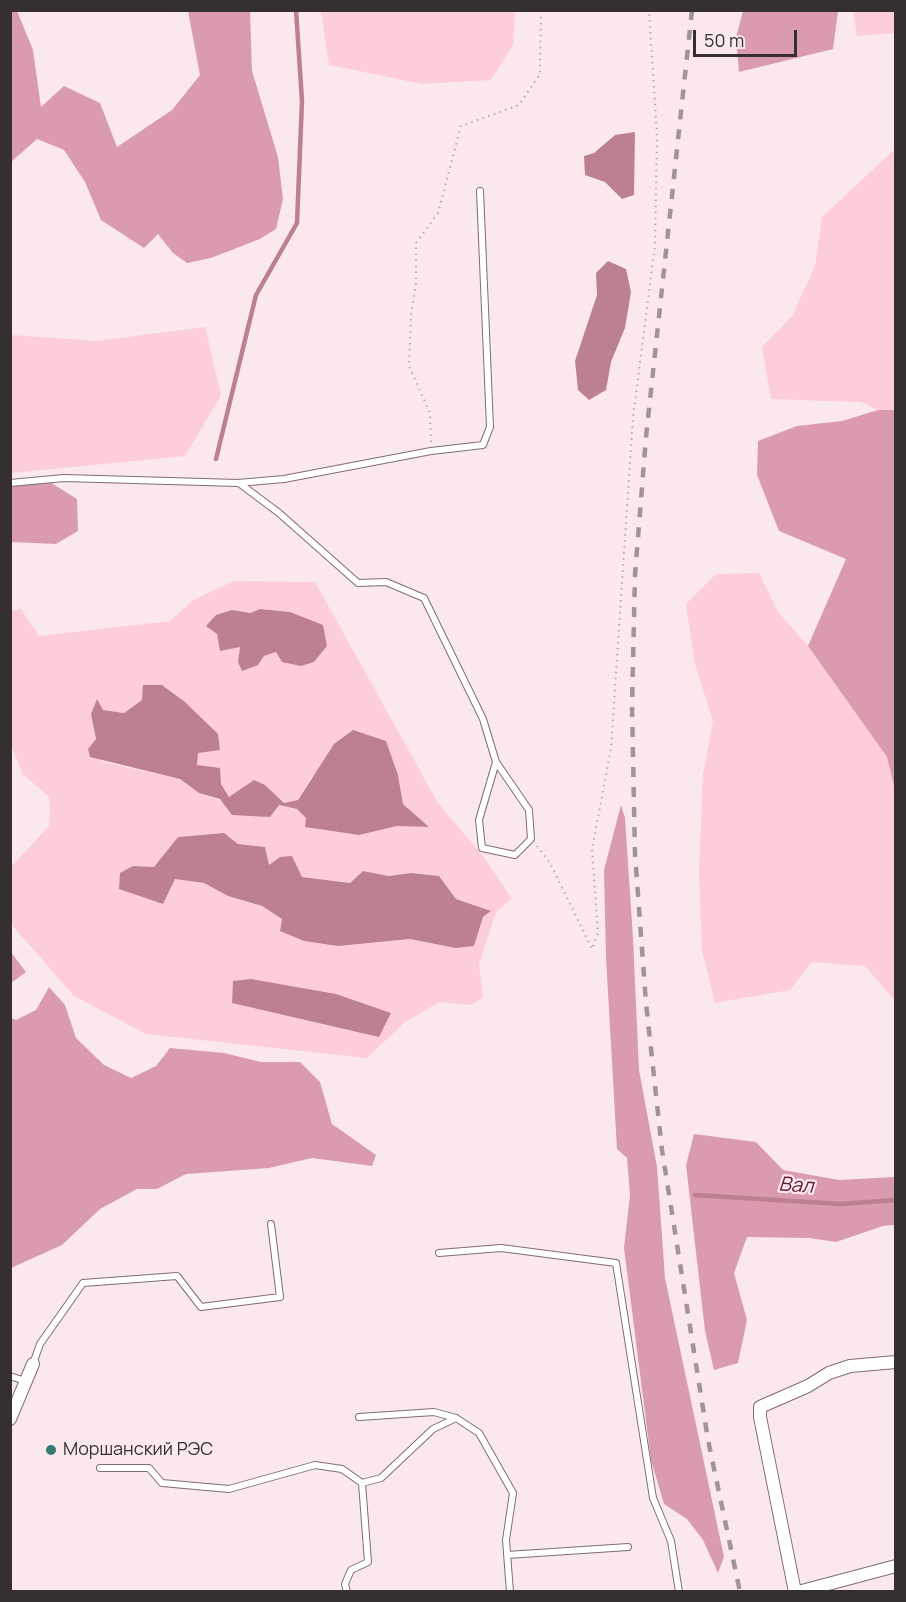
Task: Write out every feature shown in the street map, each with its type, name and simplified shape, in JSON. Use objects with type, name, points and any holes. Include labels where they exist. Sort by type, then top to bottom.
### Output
[{"type":"street","points":[[896,1362],[850,1365],[760,1407],[760,1417],[797,1592],[896,1566]]},
{"type":"street","points":[[10,1419],[33,1364]]},
{"type":"lane","points":[[10,483],[64,478],[238,483],[284,479],[431,451],[483,445],[490,427],[480,191]]},
{"type":"lane","points":[[238,483],[279,513],[358,583],[386,582],[424,598],[483,719],[496,762],[529,810],[531,839],[515,855],[482,848],[479,820],[496,762]]},
{"type":"lane","points":[[33,1364],[40,1344],[83,1283],[177,1276],[201,1307],[280,1298],[271,1224]]},
{"type":"lane","points":[[438,1252],[501,1248],[616,1263],[653,1498],[671,1541],[679,1592]]},
{"type":"lane","points":[[10,1376],[26,1381]]},
{"type":"lane","points":[[359,1417],[434,1412],[456,1418],[479,1433],[513,1493],[506,1540],[510,1592]]},
{"type":"lane","points":[[100,1468],[149,1468],[162,1484],[229,1489],[315,1465],[342,1469],[362,1482],[381,1478],[433,1429],[456,1418]]},
{"type":"lane","points":[[347,1592],[345,1584],[351,1570],[368,1562],[362,1482]]},
{"type":"lane","points":[[507,1554],[628,1547]]},
{"type":"path","points":[[431,451],[430,413],[409,366],[416,243],[438,213],[461,126],[519,105],[540,74],[541,10]]},
{"type":"path","points":[[531,839],[550,863],[592,950],[598,933],[592,849],[611,749],[633,417],[655,245],[657,135],[650,10]]},
{"type":"shaded area","points":[[11,10],[17,11],[33,50],[41,107],[64,86],[100,103],[117,147],[172,110],[200,75],[188,11],[250,11],[252,71],[278,157],[283,199],[276,229],[260,239],[211,258],[187,263],[173,253],[158,234],[144,248],[101,220],[85,182],[64,150],[37,139],[11,162]]},
{"type":"shaded area","points":[[321,11],[515,11],[513,45],[491,80],[422,84],[329,65]]},
{"type":"shaded area","points":[[743,11],[838,11],[833,49],[739,72],[736,37]]},
{"type":"shaded area","points":[[853,11],[895,11],[895,33],[857,36]]},
{"type":"shaded area","points":[[635,132],[634,195],[622,199],[605,182],[585,175],[584,156],[594,153],[615,135]]},
{"type":"shaded area","points":[[895,149],[895,410],[878,410],[861,402],[771,399],[762,347],[792,316],[815,266],[822,217]]},
{"type":"shaded area","points":[[608,261],[626,269],[631,292],[625,328],[611,362],[606,390],[589,400],[578,390],[575,361],[597,295],[596,273]]},
{"type":"shaded area","points":[[205,327],[221,395],[185,456],[11,473],[11,335],[97,341]]},
{"type":"shaded area","points":[[878,410],[896,410],[895,790],[887,757],[808,646],[846,559],[779,531],[757,475],[758,441],[797,426],[842,421]]},
{"type":"shaded area","points":[[48,481],[77,499],[78,531],[56,544],[11,542],[11,485]]},
{"type":"shaded area","points":[[759,573],[778,612],[808,646],[887,757],[896,790],[895,1001],[865,966],[812,962],[790,990],[715,1003],[702,950],[699,872],[703,774],[713,721],[695,664],[686,604],[716,574]]},
{"type":"shaded area","points":[[234,581],[315,582],[438,803],[483,856],[512,899],[496,912],[479,964],[483,997],[472,1005],[439,1002],[404,1023],[367,1058],[146,1034],[74,996],[11,924],[11,867],[49,826],[50,798],[23,774],[11,746],[10,611],[21,609],[39,636],[170,621],[193,600]],"holes":[[[260,609],[290,612],[327,646],[314,662],[301,666],[277,652],[264,656],[258,665],[238,662],[240,647],[220,646],[217,634],[232,610],[250,613]],[[162,685],[185,702],[217,734],[198,753],[197,766],[221,784],[229,798],[265,785],[284,803],[298,800],[312,776],[398,775],[403,804],[428,827],[397,826],[358,835],[306,827],[306,818],[297,809],[278,805],[269,817],[199,793],[180,779],[103,762],[88,749],[96,740],[91,714],[97,700],[102,710],[124,713]],[[224,833],[238,844],[265,847],[269,865],[302,877],[350,883],[363,871],[389,876],[411,873],[438,876],[456,899],[490,911],[454,948],[410,939],[338,946],[281,931],[282,919],[262,906],[228,896],[204,883],[175,879],[133,866],[154,867],[178,837]]]},
{"type":"shaded area","points":[[260,609],[290,612],[323,625],[327,646],[314,662],[301,666],[282,662],[276,652],[264,656],[258,665],[242,671],[238,662],[240,647],[220,651],[217,634],[206,626],[216,615],[232,610],[250,613]]},
{"type":"shaded area","points":[[143,685],[162,685],[185,702],[218,734],[220,750],[198,753],[197,765],[220,768],[221,784],[229,797],[254,780],[265,785],[284,803],[298,800],[334,744],[353,730],[386,741],[398,775],[403,804],[429,827],[397,826],[359,835],[305,827],[306,818],[297,809],[279,805],[270,817],[232,815],[220,799],[199,793],[180,779],[90,757],[88,749],[96,739],[91,714],[97,699],[103,710],[124,713],[142,700]]},
{"type":"shaded area","points":[[621,805],[625,818],[639,1070],[657,1167],[665,1278],[724,1557],[718,1573],[703,1540],[687,1519],[664,1504],[651,1460],[624,1248],[630,1195],[627,1158],[617,1149],[606,958],[604,870]]},
{"type":"shaded area","points":[[224,833],[238,844],[265,847],[269,865],[280,857],[292,856],[302,877],[350,883],[363,871],[389,876],[411,873],[439,876],[456,899],[491,911],[483,917],[474,946],[455,948],[410,939],[338,946],[304,941],[280,931],[282,919],[262,906],[228,896],[204,883],[175,879],[163,904],[119,889],[120,873],[133,866],[154,867],[178,837]]},
{"type":"shaded area","points":[[10,951],[26,972],[11,983],[10,983]]},
{"type":"shaded area","points":[[251,979],[336,994],[391,1013],[379,1037],[232,1003],[233,981]]},
{"type":"shaded area","points":[[49,987],[65,1005],[76,1038],[104,1065],[131,1078],[156,1066],[170,1048],[224,1053],[261,1062],[300,1062],[320,1082],[332,1124],[376,1155],[372,1166],[312,1158],[269,1168],[186,1174],[157,1189],[137,1189],[100,1209],[62,1245],[11,1268],[11,1018],[16,1020],[36,1010]]},
{"type":"shaded area","points":[[694,1134],[756,1142],[783,1170],[839,1180],[895,1177],[895,1225],[883,1226],[836,1242],[809,1238],[747,1237],[734,1273],[747,1320],[738,1363],[714,1370],[705,1331],[686,1165]]},
{"type":"waterway","points":[[216,459],[256,295],[297,223],[302,101],[296,10]]},
{"type":"waterway","name":"Вал","points":[[695,1195],[841,1204],[896,1200]]},
{"type":"railway","points":[[692,10],[646,437],[635,575],[632,707],[635,854],[646,1003],[662,1150],[708,1440],[740,1592]]},
{"type":"place","name":"Моршанский РЭС","points":[[51,1450]]}]
